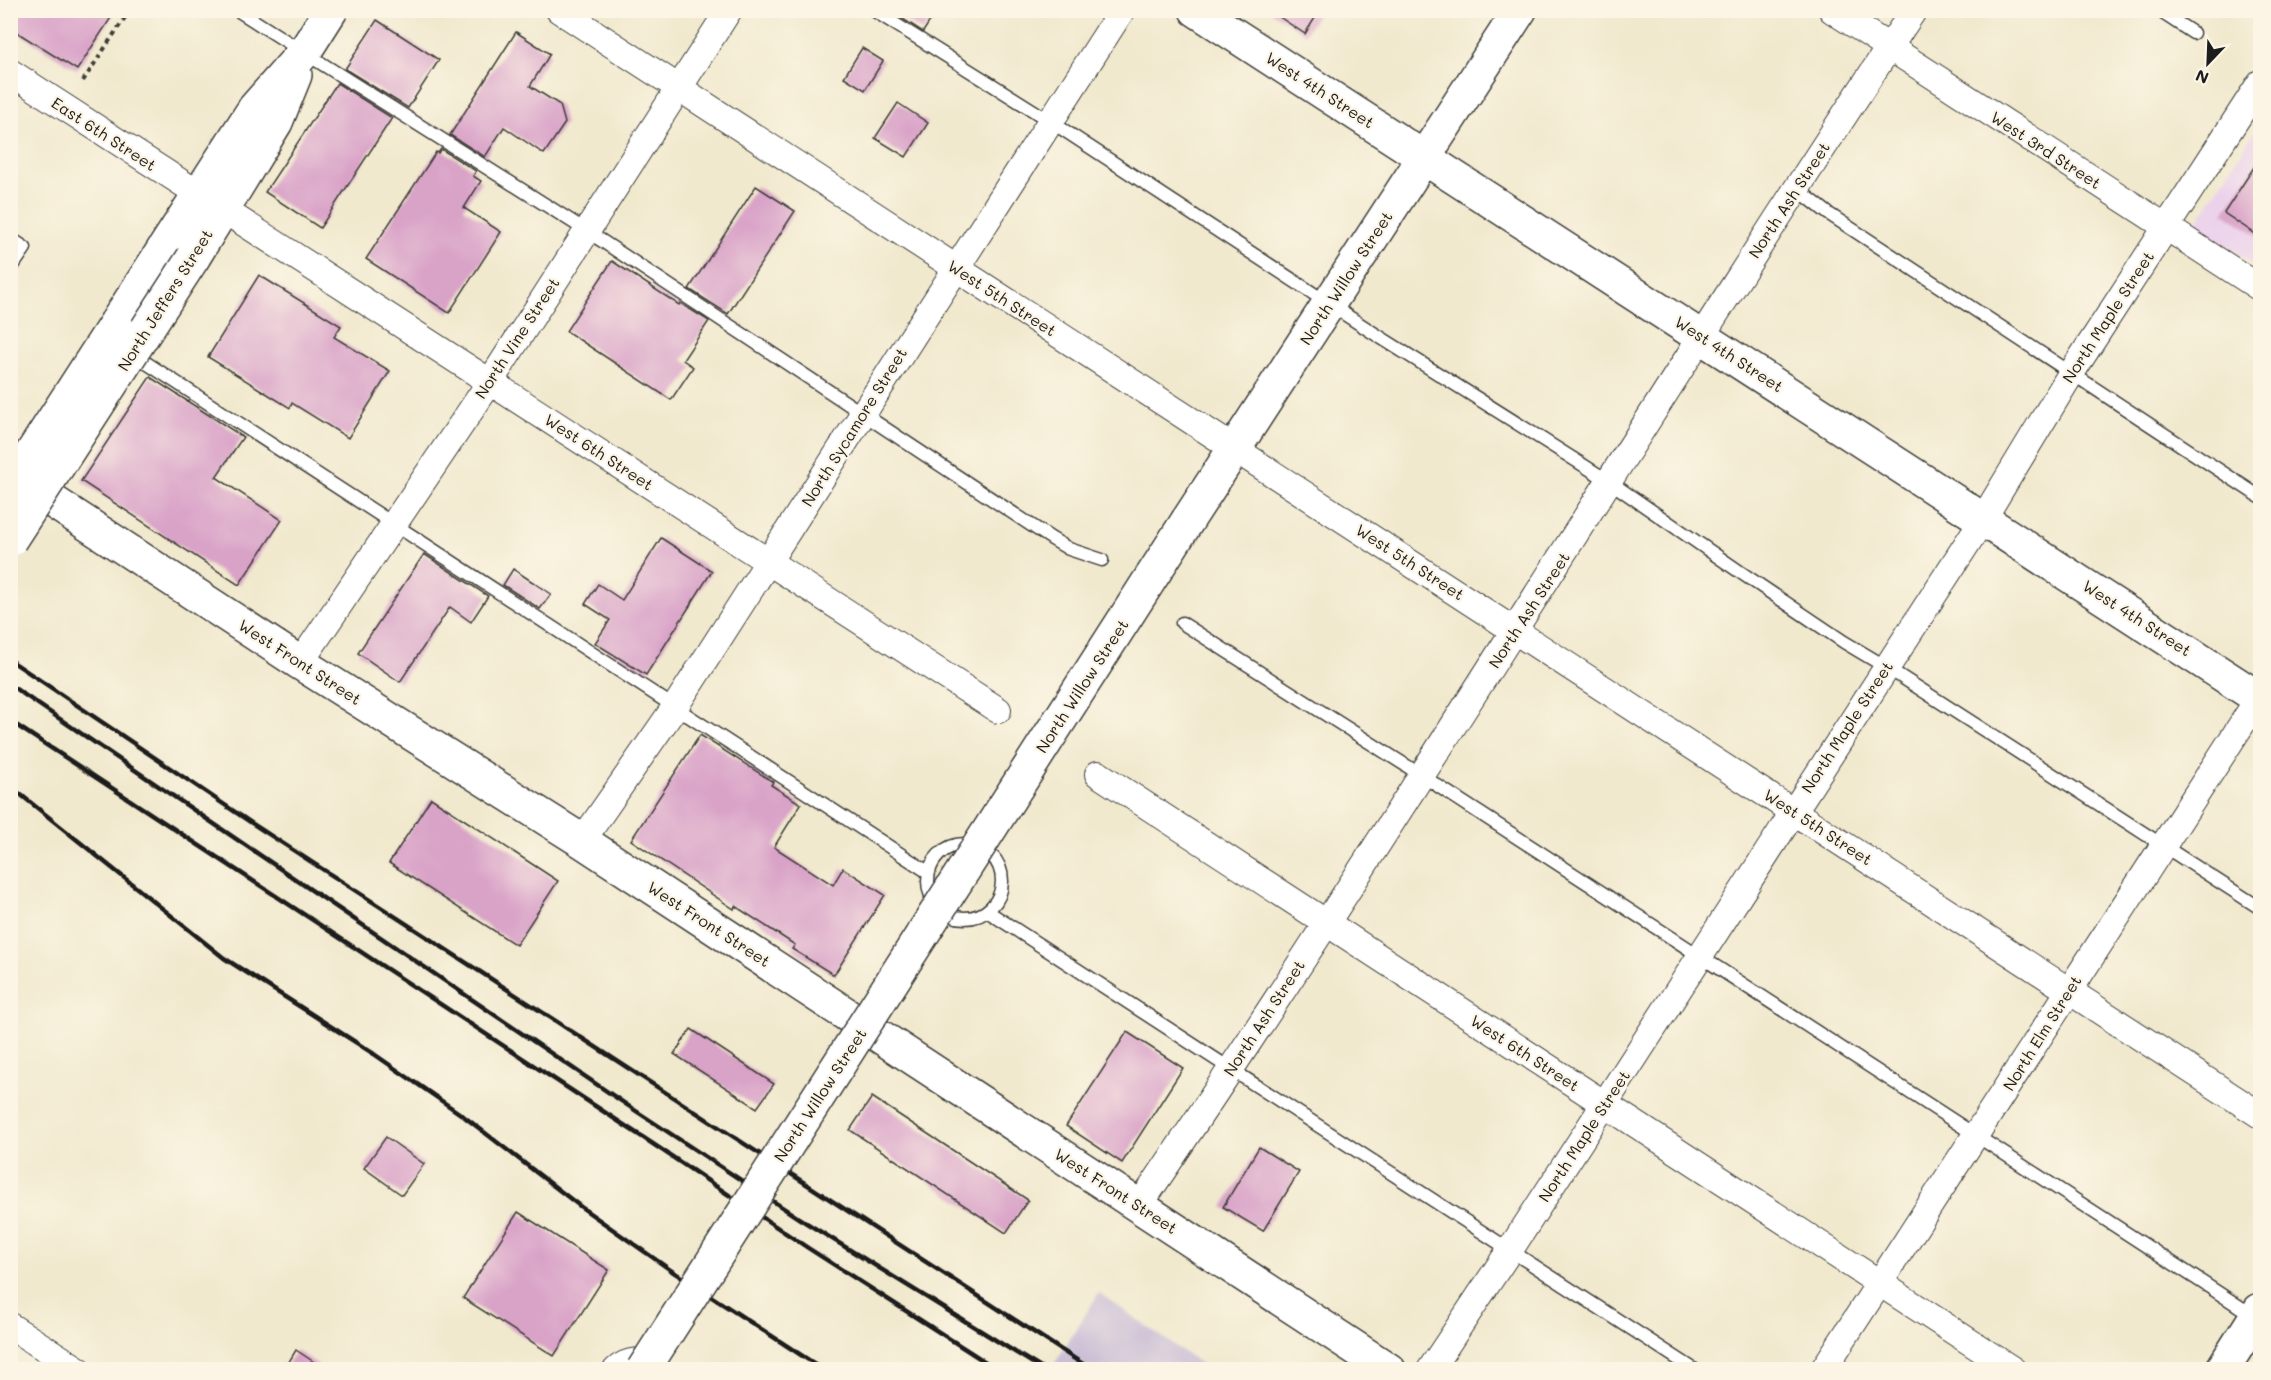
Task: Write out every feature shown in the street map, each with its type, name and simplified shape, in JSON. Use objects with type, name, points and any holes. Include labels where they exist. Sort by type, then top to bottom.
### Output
[{"type":"main road","name":"North Jeffers Street","points":[[10,540],[210,203],[254,109],[305,51],[332,10]]},
{"type":"main road","name":"West 4th Street","points":[[1196,10],[2260,698]]},
{"type":"main road","name":"North Willow Street","points":[[642,1370],[1188,520],[1520,10]]},
{"type":"main road","name":"North Jeffers Street","points":[[16,481],[181,250]]},
{"type":"main road","name":"West Front Street","points":[[16,481],[582,841],[1389,1370]]},
{"type":"main road","points":[[2222,1370],[2259,1316]]},
{"type":"street","name":"West 5th Street","points":[[559,10],[2260,1115]]},
{"type":"street","name":"North Vine Street","points":[[300,663],[490,382],[729,10]]},
{"type":"street","name":"North Sycamore Street","points":[[582,841],[675,707],[1122,10]]},
{"type":"street","name":"West 3rd Street","points":[[1832,10],[2260,288]]},
{"type":"street","name":"North Ash Street","points":[[1138,1206],[1232,1069],[1515,631],[1796,188],[1914,10]]},
{"type":"street","name":"East 6th Street","points":[[10,72],[210,203]]},
{"type":"street","name":"North Maple Street","points":[[1430,1370],[1983,519],[2072,372],[2260,83]]},
{"type":"street","name":"West 6th Street","points":[[210,203],[998,710]]},
{"type":"street","name":"North Elm Street","points":[[1823,1370],[2260,698]]},
{"type":"street","name":"West 6th Street","points":[[1098,774],[2013,1370]]},
{"type":"street","name":"North Willow Street","points":[[868,1028],[944,912]]},
{"type":"street","points":[[10,1326],[79,1370]]},
{"type":"street","points":[[616,1370],[622,1364],[636,1361],[651,1365],[655,1370]]},
{"type":"lane","points":[[237,10],[587,231],[1052,539],[1069,549],[1102,560]]},
{"type":"lane","points":[[873,10],[1050,121],[1329,303],[1610,482],[1844,642],[2260,908]]},
{"type":"lane","points":[[2158,10],[2193,33]]},
{"type":"lane","points":[[1796,188],[1829,214],[2260,497]]},
{"type":"lane","points":[[10,238],[25,248],[10,270]]},
{"type":"lane","points":[[145,362],[928,872]]},
{"type":"lane","points":[[1182,623],[2259,1316]]},
{"type":"lane","points":[[966,843],[979,846],[994,859],[1002,875],[1001,888],[997,899],[987,911],[975,916],[958,918],[944,912],[934,903],[927,885],[928,872],[931,863],[939,853],[953,845],[966,843]]},
{"type":"lane","points":[[987,911],[1695,1370]]},
{"type":"path","points":[[83,81],[130,10]]},
{"type":"shaded area","points":[[2260,123],[2260,268],[2195,225]]},
{"type":"shaded area","points":[[1099,1293],[1208,1369],[1051,1369]]},
{"type":"building","points":[[10,10],[116,10],[77,70],[10,28]]},
{"type":"building","points":[[889,10],[937,10],[923,32]]},
{"type":"building","points":[[1269,10],[1320,10],[1305,34]]},
{"type":"building","points":[[377,20],[439,60],[408,108],[345,69]]},
{"type":"building","points":[[516,32],[550,54],[530,86],[560,105],[565,123],[544,154],[504,127],[485,157],[450,135]]},
{"type":"building","points":[[862,48],[883,61],[865,90],[844,77]]},
{"type":"building","points":[[337,83],[392,118],[320,228],[265,192]]},
{"type":"building","points":[[898,103],[928,123],[906,157],[875,138]]},
{"type":"building","points":[[441,149],[476,171],[473,176],[481,181],[464,208],[501,232],[449,313],[366,259],[436,152],[438,153]]},
{"type":"building","points":[[2260,158],[2260,237],[2224,213]]},
{"type":"building","points":[[756,186],[795,211],[728,314],[689,289]]},
{"type":"building","points":[[612,261],[679,305],[680,303],[709,321],[683,360],[693,367],[671,400],[566,331]]},
{"type":"building","points":[[259,275],[341,326],[334,337],[390,371],[348,438],[292,403],[290,408],[208,357]]},
{"type":"building","points":[[150,377],[243,437],[216,477],[282,520],[239,585],[81,481]]},
{"type":"building","points":[[661,538],[712,571],[646,675],[595,643],[610,620],[585,604],[598,584],[622,600]]},
{"type":"building","points":[[424,554],[488,596],[471,622],[450,607],[400,682],[358,653]]},
{"type":"building","points":[[513,569],[551,594],[540,609],[503,585]]},
{"type":"building","points":[[700,735],[773,782],[771,785],[801,804],[774,847],[833,885],[843,868],[885,895],[834,975],[792,949],[795,945],[735,906],[734,909],[631,840]]},
{"type":"building","points":[[431,798],[558,881],[516,945],[389,863]]},
{"type":"building","points":[[691,1029],[774,1084],[757,1108],[674,1054]]},
{"type":"building","points":[[1127,1032],[1183,1068],[1122,1163],[1066,1126]]},
{"type":"building","points":[[872,1097],[1028,1200],[1006,1233],[850,1130]]},
{"type":"building","points":[[386,1137],[424,1164],[402,1195],[364,1168]]},
{"type":"building","points":[[1259,1147],[1299,1172],[1263,1231],[1223,1207]]},
{"type":"building","points":[[518,1212],[609,1270],[554,1356],[463,1298]]},
{"type":"building","points":[[296,1350],[326,1370],[284,1370]]},
{"type":"railway","points":[[10,660],[253,824],[1092,1370]]},
{"type":"railway","points":[[10,685],[627,1105],[800,1219],[1044,1370]]},
{"type":"railway","points":[[10,721],[808,1248],[998,1370]]},
{"type":"railway","points":[[10,786],[224,958],[374,1054],[462,1115],[581,1207],[672,1271],[824,1370]]}]
